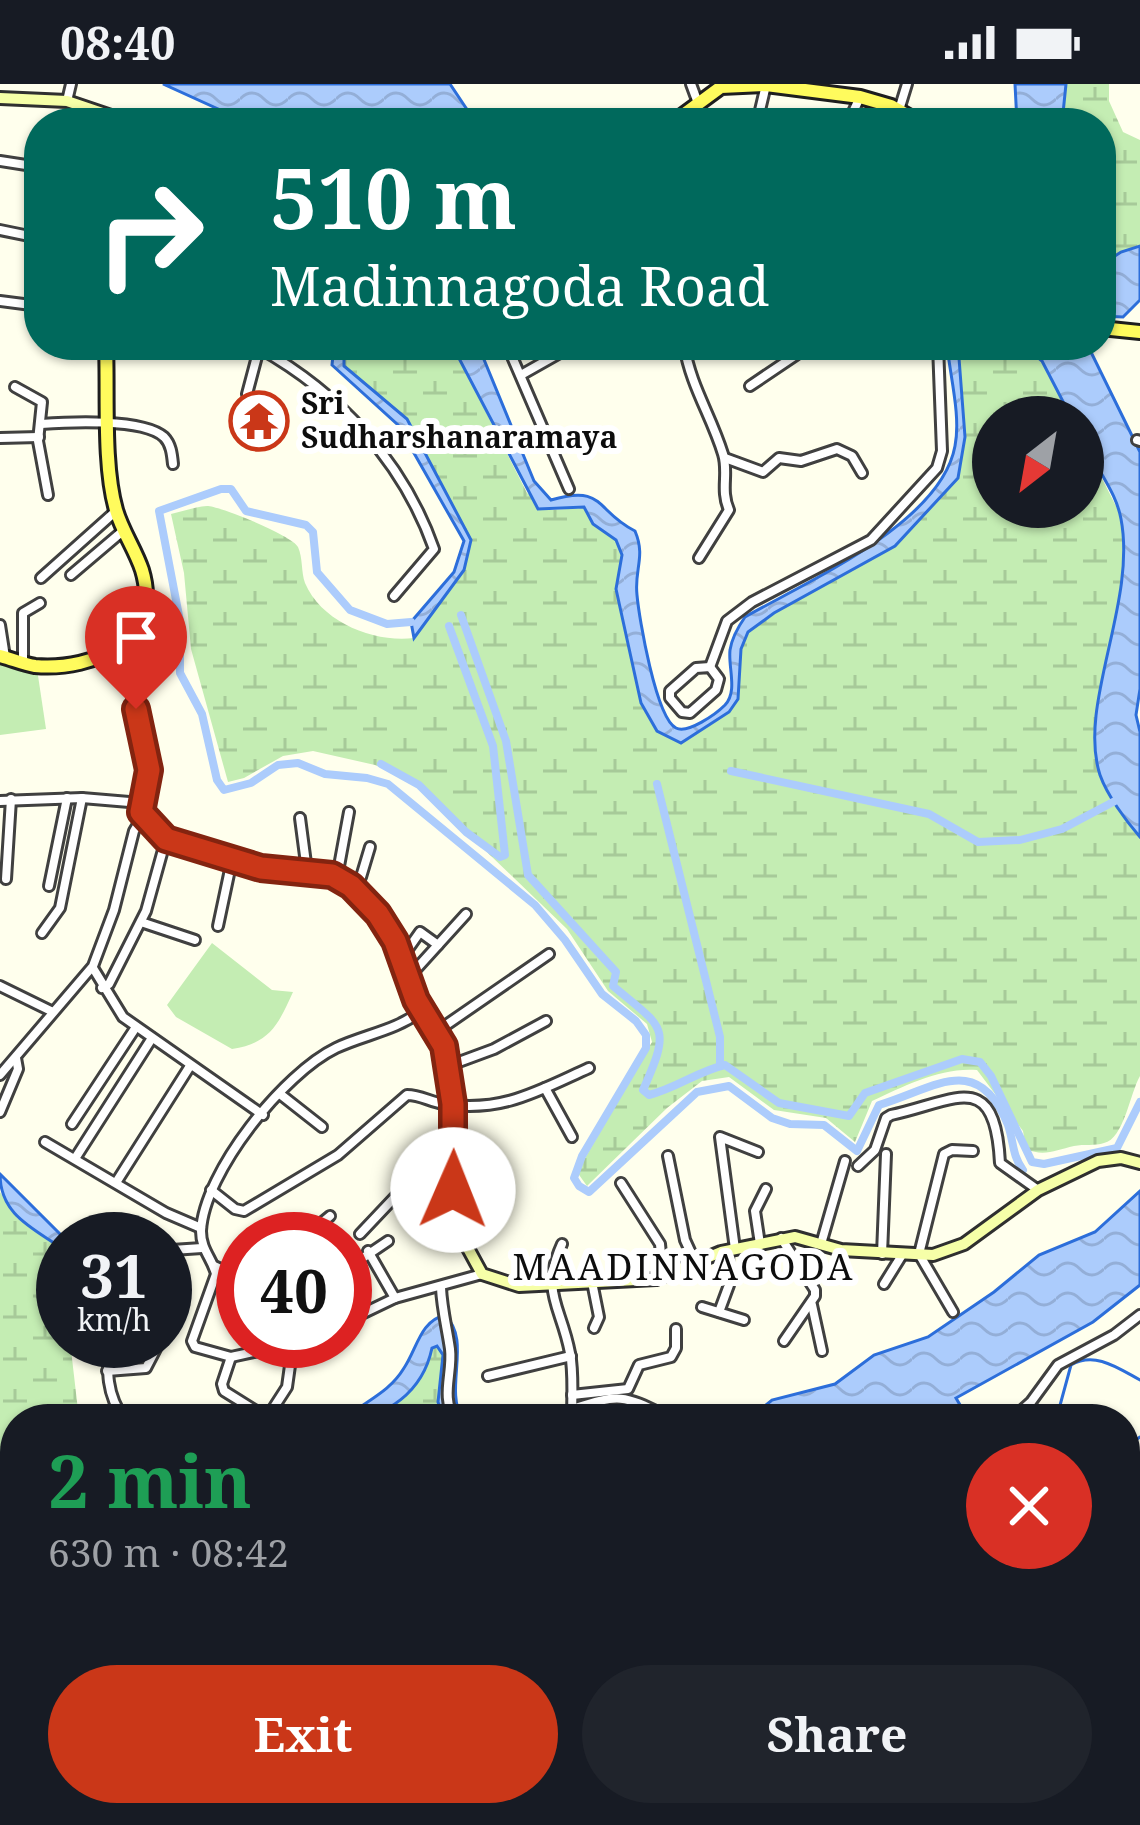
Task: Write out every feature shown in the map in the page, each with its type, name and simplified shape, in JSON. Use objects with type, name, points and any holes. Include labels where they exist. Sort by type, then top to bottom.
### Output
[{"type":"main road","points":[[692,108],[721,87],[766,85],[828,88],[895,108]]},
{"type":"main road","points":[[3,656],[23,664],[72,664],[100,658],[122,647],[141,623],[146,600],[142,572],[116,511],[107,360]]},
{"type":"street","points":[[71,84],[74,108]]},
{"type":"street","points":[[691,84],[698,103]]},
{"type":"street","points":[[895,108],[907,84]]},
{"type":"street","points":[[855,108],[860,97]]},
{"type":"street","points":[[0,98],[87,108]]},
{"type":"street","points":[[256,360],[247,394],[256,416]]},
{"type":"street","points":[[282,360],[357,421],[393,468],[434,549],[394,596]]},
{"type":"street","points":[[514,360],[569,489]]},
{"type":"street","points":[[521,375],[548,360]]},
{"type":"street","points":[[687,360],[690,379],[725,458],[722,494],[729,510],[699,558]]},
{"type":"street","points":[[750,386],[789,360]]},
{"type":"street","points":[[710,667],[727,621],[752,602],[871,540],[937,468],[942,451],[939,360]]},
{"type":"street","points":[[15,387],[42,402],[39,436],[48,495]]},
{"type":"street","points":[[41,424],[110,424],[152,431],[163,436],[171,448],[173,464]]},
{"type":"street","points":[[0,438],[39,436]]},
{"type":"street","points":[[725,458],[763,472],[779,458],[802,460],[837,449],[852,456],[862,473]]},
{"type":"street","points":[[41,578],[116,511]]},
{"type":"street","points":[[70,575],[124,530]]},
{"type":"street","points":[[23,664],[23,614],[40,603]]},
{"type":"street","points":[[0,625],[3,656]]},
{"type":"street","points":[[0,1075],[93,967],[114,910],[142,809],[148,764],[122,647]]},
{"type":"street","points":[[710,667],[719,679],[716,690],[690,713],[682,712],[670,691],[696,668],[710,667]]},
{"type":"street","points":[[50,886],[67,798]]},
{"type":"street","points":[[41,933],[59,908],[82,798]]},
{"type":"street","points":[[0,801],[82,798],[142,809],[166,839],[267,869],[338,878],[351,886],[386,923],[422,1011],[436,1032],[448,1066],[453,1104],[453,1190],[459,1228],[482,1274],[508,1285],[663,1277],[732,1250],[795,1237],[882,1254],[933,1255],[964,1244],[1038,1190],[1098,1161],[1136,1162]]},
{"type":"street","points":[[6,879],[11,799]]},
{"type":"street","points":[[338,878],[349,812]]},
{"type":"street","points":[[300,818],[307,871]]},
{"type":"street","points":[[102,988],[109,984],[141,922],[166,839]]},
{"type":"street","points":[[351,886],[361,878],[370,847]]},
{"type":"street","points":[[218,926],[232,860]]},
{"type":"street","points":[[408,978],[466,914]]},
{"type":"street","points":[[141,922],[195,940]]},
{"type":"street","points":[[401,959],[420,932],[438,945]]},
{"type":"street","points":[[436,1032],[549,954]]},
{"type":"street","points":[[93,967],[123,1017],[263,1115]]},
{"type":"street","points":[[0,986],[51,1011]]},
{"type":"street","points":[[216,1353],[195,1347],[192,1341],[216,1274],[202,1248],[201,1228],[211,1190],[227,1161],[280,1094],[333,1050],[388,1032],[422,1011]]},
{"type":"street","points":[[448,1066],[494,1049],[546,1021]]},
{"type":"street","points":[[73,1124],[136,1027]]},
{"type":"street","points":[[76,1157],[152,1038]]},
{"type":"street","points":[[0,1112],[18,1070],[16,1058]]},
{"type":"street","points":[[116,1181],[190,1066]]},
{"type":"street","points":[[211,1190],[235,1209],[244,1210],[338,1155],[399,1099],[415,1094],[453,1104],[502,1106],[590,1068]]},
{"type":"street","points":[[545,1088],[572,1137]]},
{"type":"street","points":[[280,1094],[322,1126]]},
{"type":"street","points":[[858,1166],[875,1150],[891,1114],[957,1096],[970,1097],[988,1108],[996,1120],[1000,1163],[1038,1190]]},
{"type":"street","points":[[719,1312],[732,1250],[720,1137],[758,1152]]},
{"type":"street","points":[[45,1142],[166,1213],[201,1228]]},
{"type":"street","points":[[372,1220],[411,1180],[453,1148]]},
{"type":"street","points":[[953,1312],[919,1255],[944,1154],[973,1151]]},
{"type":"street","points":[[882,1254],[886,1154]]},
{"type":"street","points":[[668,1156],[686,1240],[696,1264]]},
{"type":"street","points":[[821,1245],[845,1161]]},
{"type":"street","points":[[622,1183],[660,1244],[663,1277]]},
{"type":"street","points":[[760,1244],[755,1210],[766,1189]]},
{"type":"street","points":[[459,1228],[504,1208]]},
{"type":"street","points":[[781,1238],[815,1290],[812,1304],[822,1351]]},
{"type":"street","points":[[372,1250],[388,1241]]},
{"type":"street","points":[[562,1244],[551,1269],[551,1284],[571,1356],[572,1404]]},
{"type":"street","points":[[192,1249],[202,1248]]},
{"type":"street","points":[[884,1284],[902,1255]]},
{"type":"street","points":[[372,1259],[394,1298]]},
{"type":"street","points":[[372,1309],[394,1298],[482,1274]]},
{"type":"street","points":[[591,1281],[599,1317],[594,1328]]},
{"type":"street","points":[[441,1288],[450,1362],[447,1404]]},
{"type":"street","points":[[784,1342],[812,1304]]},
{"type":"street","points":[[702,1307],[743,1320]]},
{"type":"street","points":[[1029,1404],[1058,1365],[1140,1316]]},
{"type":"street","points":[[572,1395],[628,1389],[639,1365],[671,1357],[676,1329]]},
{"type":"street","points":[[488,1376],[571,1356]]},
{"type":"street","points":[[107,1368],[113,1404]]},
{"type":"street","points":[[107,1371],[146,1368]]},
{"type":"street","points":[[227,1368],[221,1384],[224,1391],[244,1404]]},
{"type":"street","points":[[277,1404],[287,1387],[290,1368]]},
{"type":"street","points":[[594,1404],[611,1396],[640,1404]]},
{"type":"green space","points":[[1066,84],[1109,84],[1112,108],[1064,108]]},
{"type":"green space","points":[[1116,116],[1123,132],[1140,140],[1140,246],[1116,255]]},
{"type":"green space","points":[[344,360],[460,360],[527,493],[552,510],[584,508],[593,524],[616,540],[622,556],[616,590],[641,703],[681,743],[738,699],[741,649],[748,632],[895,546],[958,478],[958,360],[1042,361],[1060,396],[972,396],[972,528],[1104,528],[1104,482],[1121,516],[1120,609],[1097,711],[1095,746],[1101,778],[1140,837],[1140,1076],[1122,1125],[1111,1140],[1044,1153],[1026,1149],[1023,1131],[977,1070],[936,1075],[872,1101],[855,1142],[826,1118],[774,1110],[729,1077],[702,1081],[667,1108],[587,1186],[577,1172],[652,1042],[647,1024],[608,991],[567,929],[413,781],[375,765],[313,751],[283,756],[228,782],[191,649],[184,573],[171,514],[202,507],[256,522],[293,542],[313,597],[337,619],[383,637],[414,638],[464,570],[471,539],[407,419],[344,365]]},
{"type":"green space","points":[[0,659],[37,669],[46,729],[0,735]]},
{"type":"green space","points":[[212,943],[272,990],[293,992],[271,1031],[245,1046],[232,1049],[176,1017],[167,1005]]},
{"type":"green space","points":[[0,1192],[17,1218],[36,1231],[36,1368],[73,1368],[77,1404],[0,1404]]},
{"type":"green space","points":[[437,1346],[443,1355],[439,1404],[390,1404]]},
{"type":"water","points":[[163,84],[450,84],[466,108],[216,108]]},
{"type":"water","points":[[1015,84],[1066,84],[1064,108],[1016,108]]},
{"type":"water","points":[[1140,246],[1140,300],[1123,317],[1116,317],[1116,255]]},
{"type":"water","points":[[332,360],[344,360],[344,366],[407,419],[471,540],[464,570],[414,638],[411,622],[454,572],[464,541],[398,425],[332,365]]},
{"type":"water","points":[[460,360],[484,360],[534,481],[551,500],[591,498],[635,531],[640,548],[637,595],[655,688],[669,720],[676,728],[687,728],[721,709],[729,699],[730,650],[745,617],[868,547],[925,500],[945,474],[957,434],[949,360],[959,360],[965,437],[958,478],[895,546],[748,632],[741,649],[738,699],[729,712],[681,743],[657,731],[641,703],[616,589],[622,555],[616,540],[593,524],[584,507],[538,509]]},
{"type":"water","points":[[1041,360],[1095,360],[1140,452],[1140,689],[1136,715],[1140,837],[1107,791],[1095,747],[1124,551],[1121,519],[1104,478],[1104,396],[1060,396]]},
{"type":"water","points":[[0,1174],[38,1212],[36,1231],[12,1210]]},
{"type":"water","points":[[1140,1191],[1140,1285],[1093,1322],[956,1398],[960,1404],[767,1404],[835,1384],[874,1355],[928,1337],[1039,1255],[1095,1232]]},
{"type":"water","points":[[445,1315],[457,1338],[457,1404],[438,1402],[443,1355],[437,1346],[401,1400],[364,1404],[391,1384],[424,1329]]},
{"type":"waterway","points":[[411,622],[387,624],[350,610],[317,572],[313,532],[306,525],[246,511],[231,489],[159,511],[180,621],[180,673],[202,714],[217,780],[224,790],[251,783],[278,765],[298,763],[325,774],[388,784],[535,905],[602,994],[646,1035],[646,1048],[582,1156],[574,1178],[579,1186],[589,1192],[697,1092],[729,1086],[772,1118],[824,1125],[857,1151],[879,1105],[937,1084],[969,1082],[996,1102],[1023,1170]]},
{"type":"waterway","points":[[461,615],[506,741],[528,875],[616,972],[613,986],[658,1030],[658,1052],[643,1090],[649,1095],[725,1065],[779,1103],[849,1116],[865,1093],[962,1059],[980,1062],[1032,1162],[1044,1164],[1117,1148],[1140,1102]]},
{"type":"waterway","points":[[381,764],[419,785],[466,832],[500,857],[505,855],[493,746],[449,626]]},
{"type":"waterway","points":[[731,771],[929,814],[978,842],[1020,840],[1062,829],[1115,801]]},
{"type":"waterway","points":[[657,784],[720,1037],[720,1066]]},
{"type":"waterway","points":[[1060,1404],[1071,1365],[1080,1361],[1098,1360],[1140,1380]]},
{"type":"place","name":"Sri Sudharshanaramaya","points":[[259,421]]},
{"type":"district","name":"MAADINNAGODA","points":[[684,1267]]},
{"type":"route","points":[[136,709],[149,770],[141,812],[156,832],[261,868],[332,875],[351,886],[386,923],[416,1000],[444,1046],[452,1078],[453,1190]]}]
